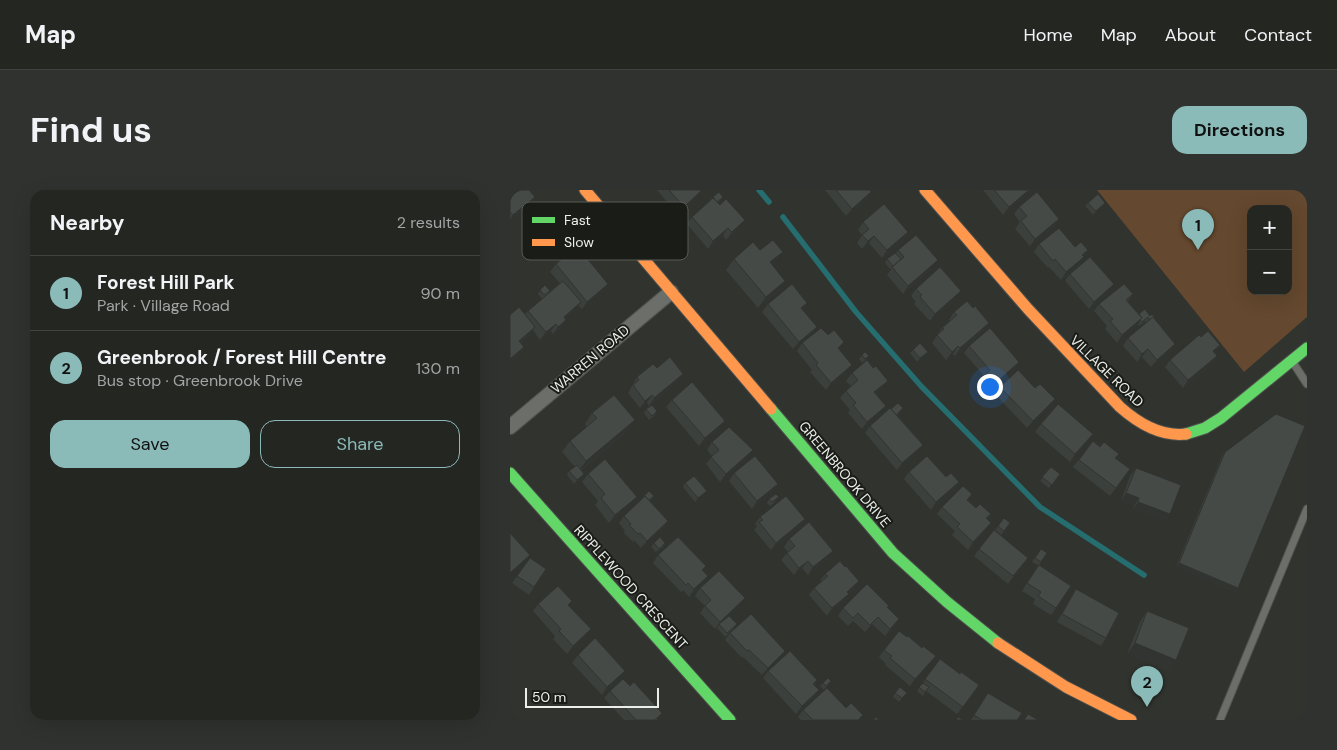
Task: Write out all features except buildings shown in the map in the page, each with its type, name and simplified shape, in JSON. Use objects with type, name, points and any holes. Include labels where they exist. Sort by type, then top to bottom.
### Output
[{"type":"street","name":"GREENBROOK DRIVE","points":[[585,190],[595,202]]},
{"type":"street","name":"VILLAGE ROAD","points":[[925,190],[1050,336],[1131,417],[1151,429],[1170,434],[1190,434],[1206,429],[1307,348]]},
{"type":"street","name":"GREENBROOK DRIVE","points":[[644,260],[893,553],[923,583],[1023,661],[1070,689],[1131,720]]},
{"type":"street","name":"WARREN ROAD","points":[[510,427],[671,292]]},
{"type":"street","name":"RIPPLEWOOD CRESCENT","points":[[510,473],[730,720]]},
{"type":"lane","points":[[1292,361],[1307,384]]},
{"type":"lane","points":[[1220,720],[1307,509]]},
{"type":"shaded area","points":[[1097,190],[1307,190],[1307,317],[1244,372]]},
{"type":"waterway","points":[[759,190],[769,202]]},
{"type":"waterway","points":[[783,217],[856,312],[921,386],[1040,507],[1144,575]]},
{"type":"traffic: fast","points":[[1186,434],[1205,428],[1221,418],[1307,348]]},
{"type":"traffic: fast","points":[[771,409],[893,553],[947,602],[998,643]]},
{"type":"traffic: fast","points":[[510,473],[730,720]]},
{"type":"traffic: slow","points":[[585,190],[595,202]]},
{"type":"traffic: slow","points":[[925,190],[1028,309],[1120,407],[1150,428],[1167,433],[1186,434]]},
{"type":"traffic: slow","points":[[644,260],[771,409]]},
{"type":"traffic: slow","points":[[998,643],[1066,687],[1131,720]]},
{"type":"place","name":"Forest Hill Park","points":[[1198,250]]},
{"type":"place","name":"Greenbrook / Forest Hill Centre","points":[[1147,707]]}]
